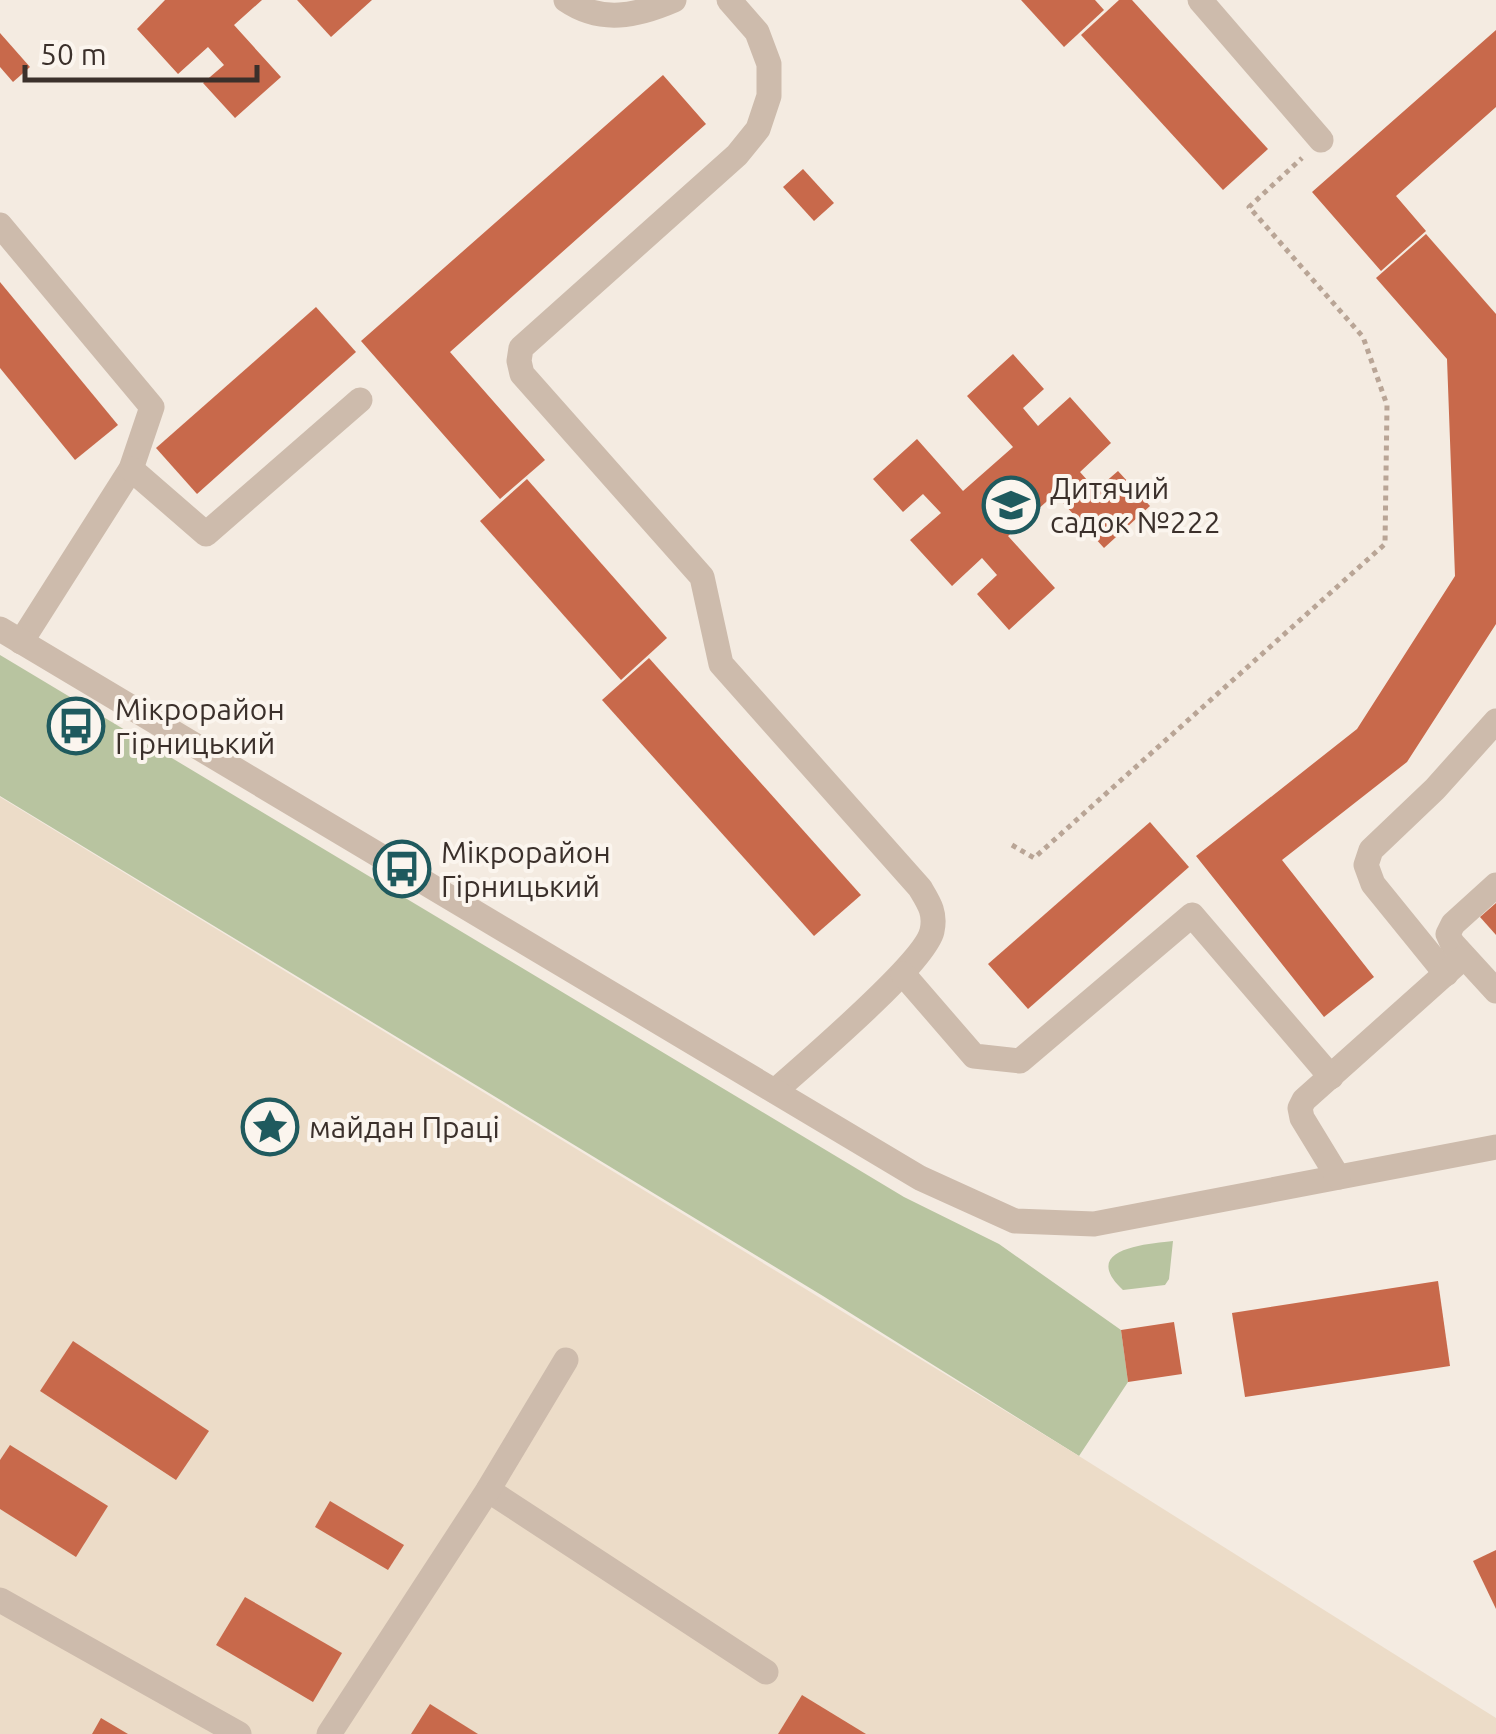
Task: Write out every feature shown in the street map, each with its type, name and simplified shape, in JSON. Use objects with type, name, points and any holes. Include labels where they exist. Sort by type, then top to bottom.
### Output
[{"type":"street","points":[[566,0],[603,16],[628,16],[674,0]]},
{"type":"street","points":[[729,0],[757,32],[768,64],[768,96],[758,128],[736,155],[521,348],[518,361],[522,374],[702,576],[721,664],[920,888],[933,909],[932,935],[903,974],[775,1091]]},
{"type":"street","points":[[1216,5],[1321,140]]},
{"type":"street","points":[[0,225],[152,407],[131,468],[11,636],[920,1178],[1016,1221],[1094,1224],[1496,1147]]},
{"type":"street","points":[[131,468],[206,534],[360,400]]},
{"type":"street","points":[[1496,720],[1435,789],[1371,850],[1366,865],[1373,884],[1455,966],[1496,991]]},
{"type":"street","points":[[1455,966],[1448,934],[1453,924],[1496,885]]},
{"type":"street","points":[[903,974],[974,1056],[1020,1062],[1192,915],[1331,1077]]},
{"type":"street","points":[[1338,1178],[1302,1118],[1300,1108],[1304,1100],[1455,966]]},
{"type":"street","points":[[329,1734],[488,1490],[566,1360]]},
{"type":"street","points":[[488,1490],[766,1672]]},
{"type":"street","points":[[0,1600],[239,1734]]},
{"type":"path","points":[[1012,845],[1034,858],[1385,544],[1387,405],[1363,337],[1249,206],[1321,140]]},
{"type":"green space","points":[[0,655],[904,1197],[999,1244],[1121,1330],[1128,1382],[1079,1456],[0,796]]},
{"type":"green space","points":[[1173,1241],[1165,1285],[1123,1290],[1111,1276],[1108,1265],[1121,1251]]},
{"type":"shaded area","name":"майдан Праці","points":[[0,797],[1079,1456],[1496,1718],[1496,1734],[0,1734]]},
{"type":"building","points":[[165,0],[262,0],[234,25],[281,77],[235,118],[203,83],[224,65],[208,47],[178,74],[137,29]]},
{"type":"building","points":[[297,0],[372,0],[331,37]]},
{"type":"building","points":[[1021,0],[1095,0],[1104,10],[1064,47]]},
{"type":"building","points":[[1119,0],[1132,0],[1268,149],[1223,190],[1081,35]]},
{"type":"building","points":[[1496,30],[1496,107],[1396,196],[1426,231],[1381,271],[1312,192]]},
{"type":"building","points":[[0,33],[30,67],[13,82],[0,67]]},
{"type":"building","points":[[663,75],[706,124],[450,352],[545,460],[500,499],[361,341]]},
{"type":"building","points":[[803,169],[834,203],[814,221],[783,187]]},
{"type":"building","points":[[1426,234],[1496,314],[1496,624],[1407,762],[1282,860],[1374,977],[1324,1017],[1196,856],[1357,729],[1455,576],[1447,359],[1376,278]]},
{"type":"building","points":[[0,282],[118,425],[75,460],[0,368]]},
{"type":"building","points":[[316,307],[356,352],[197,494],[156,448]]},
{"type":"building","points":[[1013,354],[1044,389],[1023,408],[1038,426],[1070,397],[1111,443],[1080,472],[1096,490],[1118,471],[1150,506],[1104,548],[1055,494],[1008,536],[1055,588],[1009,630],[977,594],[997,575],[982,558],[952,586],[910,540],[941,513],[923,494],[903,512],[873,479],[917,439],[963,491],[1013,447],[967,396]]},
{"type":"building","points":[[527,479],[667,638],[621,680],[480,521]]},
{"type":"building","points":[[649,658],[861,895],[814,936],[602,700]]},
{"type":"building","points":[[1150,822],[1189,867],[1028,1009],[988,964]]},
{"type":"building","points":[[1496,903],[1496,935],[1480,917]]},
{"type":"building","points":[[1438,1281],[1450,1366],[1245,1397],[1232,1313]]},
{"type":"building","points":[[1174,1322],[1182,1374],[1128,1382],[1121,1330]]},
{"type":"building","points":[[73,1341],[209,1431],[176,1480],[40,1391]]},
{"type":"building","points":[[10,1445],[108,1506],[76,1557],[0,1509],[0,1460]]},
{"type":"building","points":[[330,1501],[404,1545],[388,1570],[315,1527]]},
{"type":"building","points":[[1496,1550],[1496,1609],[1473,1561]]},
{"type":"building","points":[[245,1597],[342,1653],[313,1702],[216,1645]]},
{"type":"building","points":[[802,1695],[866,1734],[778,1734]]},
{"type":"building","points":[[430,1704],[478,1734],[411,1734]]},
{"type":"building","points":[[101,1718],[128,1734],[92,1734]]},
{"type":"place","name":"Дитячий садок №222","points":[[1011,505]]},
{"type":"place","name":"Мікрорайон Гірницький","points":[[76,726]]},
{"type":"place","name":"Мiкрорайон Гiрницький","points":[[402,869]]},
{"type":"place","name":"майдан Праці","points":[[270,1127]]}]
